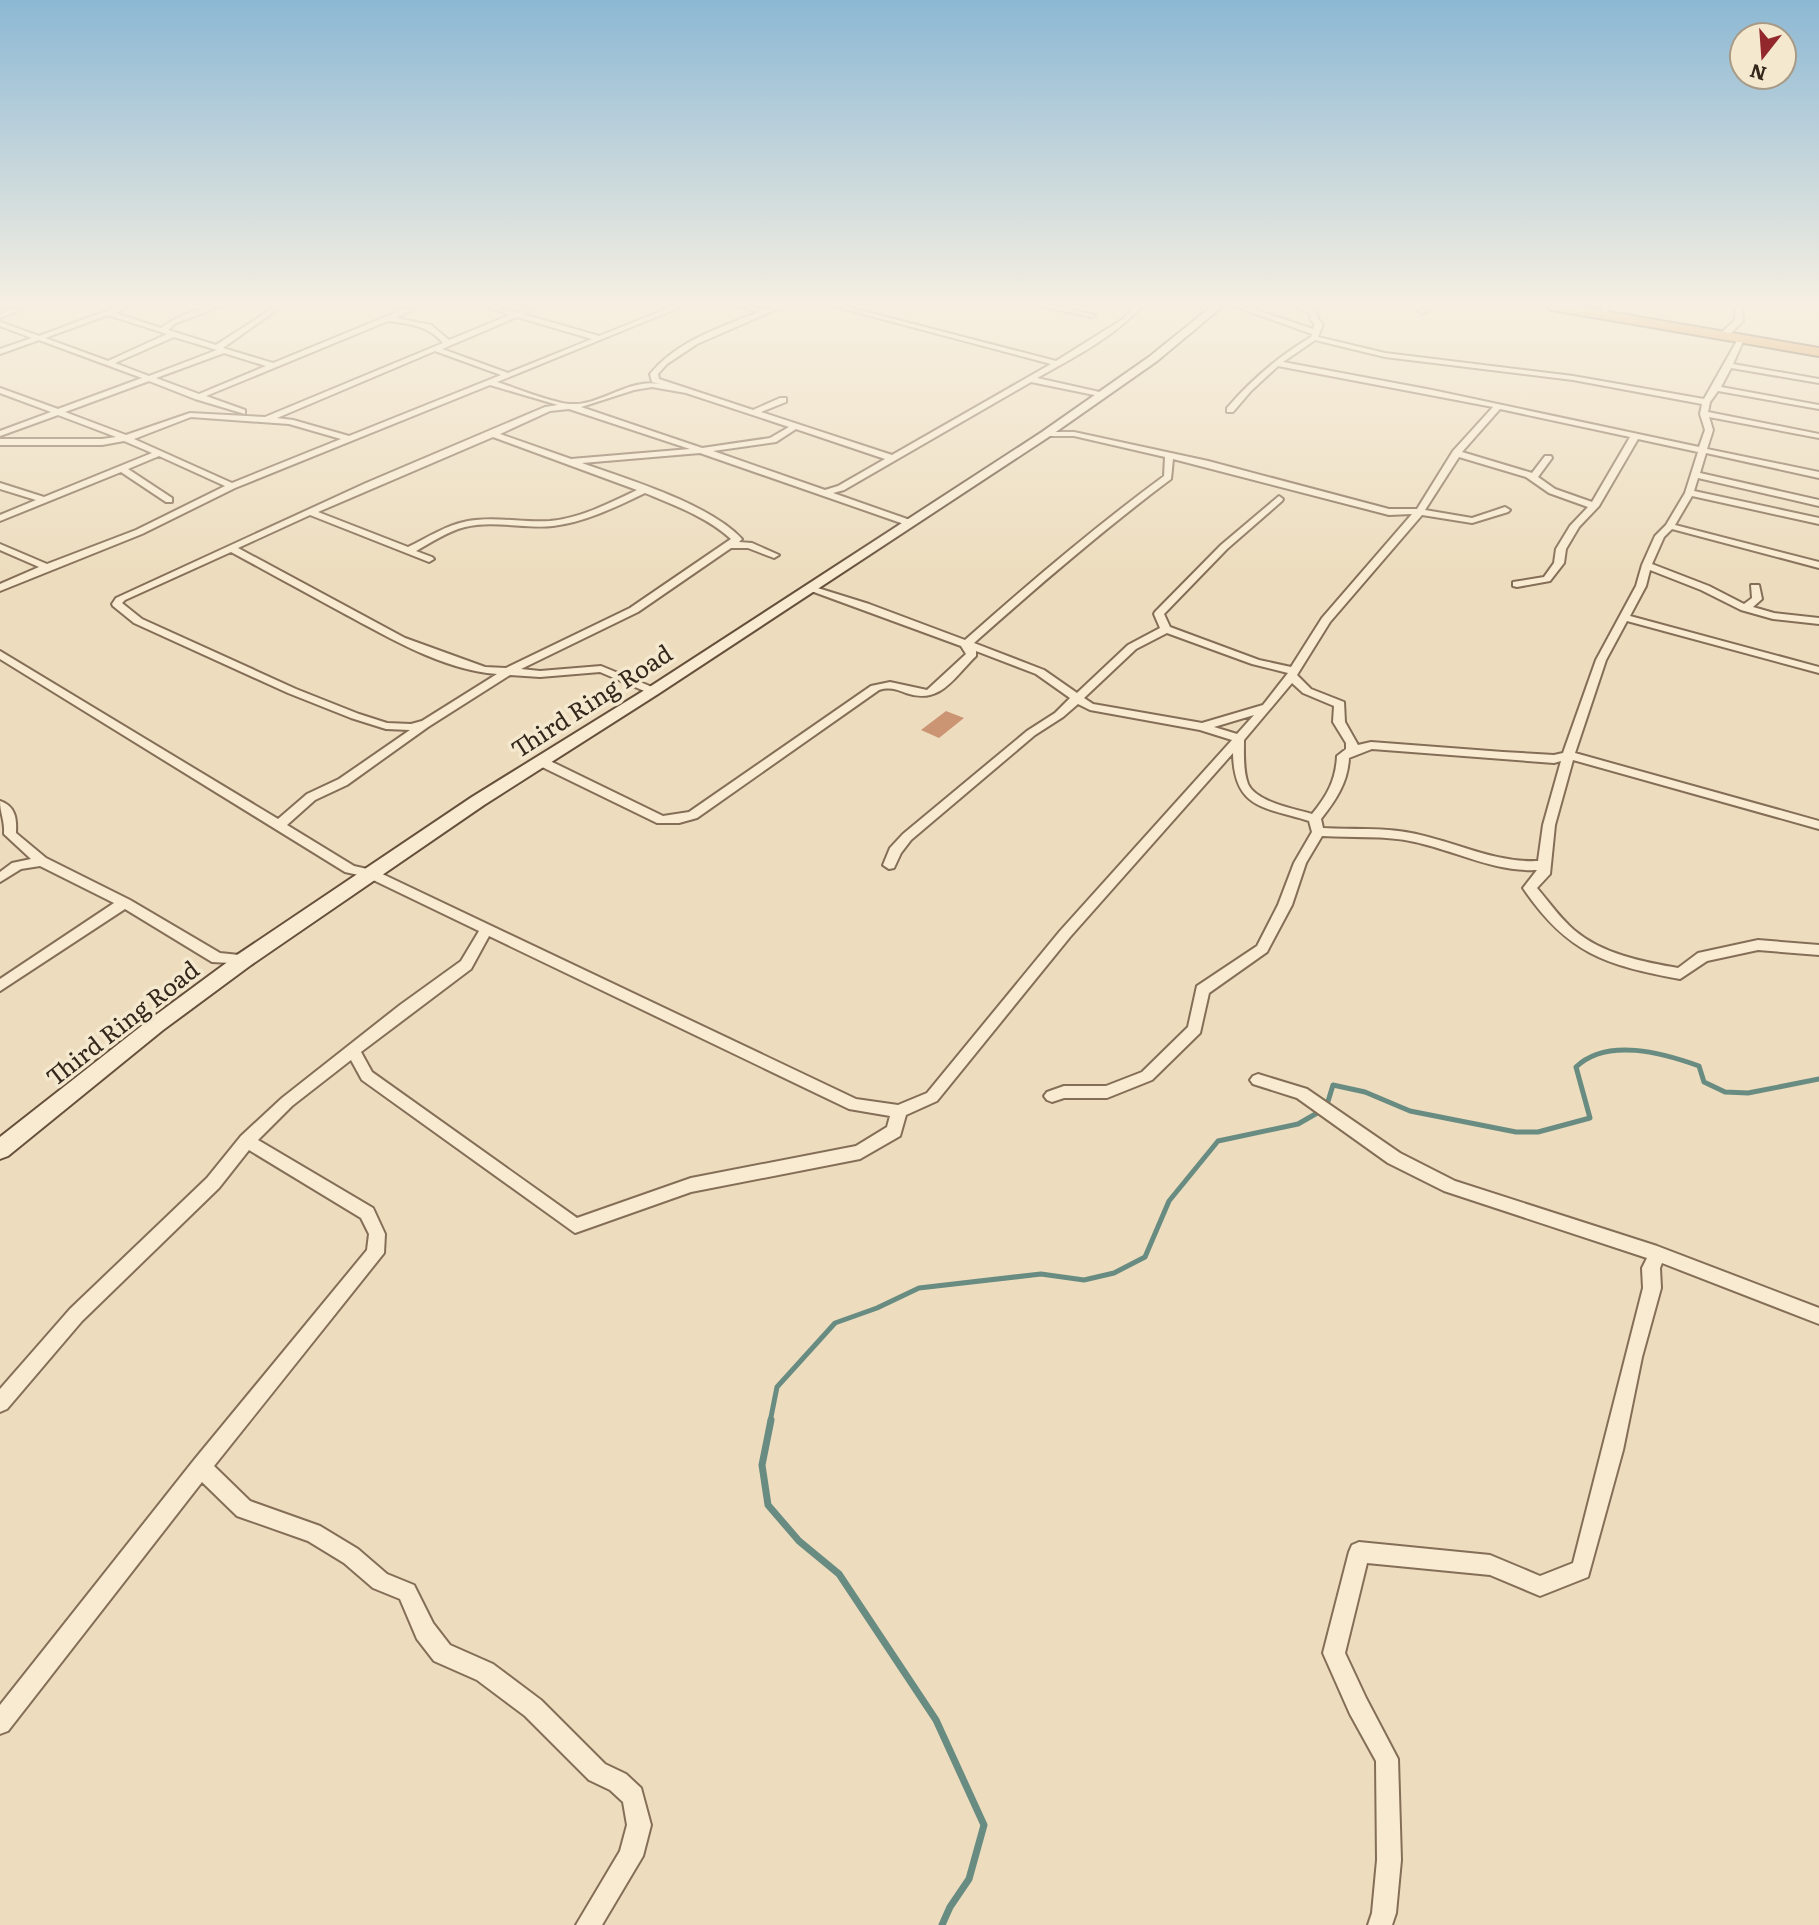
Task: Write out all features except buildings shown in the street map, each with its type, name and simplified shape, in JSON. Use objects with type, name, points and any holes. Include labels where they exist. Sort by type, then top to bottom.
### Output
[{"type":"street","points":[[16,396],[123,437],[232,486]]},
{"type":"street","points":[[0,434],[104,396]]},
{"type":"street","points":[[195,396],[266,420],[324,396]]},
{"type":"street","points":[[0,588],[139,532],[232,486],[459,396]]},
{"type":"street","points":[[526,396],[548,404],[568,406],[587,404],[607,396]]},
{"type":"street","points":[[699,396],[891,458]]},
{"type":"street","points":[[822,494],[841,488],[1001,396]]},
{"type":"street","name":"Third Ring Road","points":[[0,1150],[244,960],[478,801],[653,691],[907,522],[1052,430],[1100,396]]},
{"type":"street","points":[[1230,410],[1240,396]]},
{"type":"street","points":[[1445,396],[1819,475]]},
{"type":"street","points":[[1673,396],[1706,402]]},
{"type":"street","points":[[1710,396],[1706,402],[1704,414],[1709,430],[1689,493],[1661,536],[1626,618],[1601,660],[1568,755],[1542,864],[1543,874],[1530,888],[1575,939],[1651,969],[1680,974],[1703,957],[1758,945],[1819,950]]},
{"type":"street","points":[[1758,396],[1819,407]]},
{"type":"street","points":[[752,413],[783,400]]},
{"type":"street","points":[[426,724],[411,727],[386,726],[346,713],[138,621],[117,604],[121,598],[310,512],[493,434],[548,404]]},
{"type":"street","points":[[568,406],[907,522]]},
{"type":"street","points":[[0,654],[350,869],[371,874],[854,1105],[899,1111],[932,1097],[1065,934],[1267,707],[1293,674],[1326,620],[1420,511],[1457,453],[1498,407]]},
{"type":"street","points":[[1704,414],[1819,436]]},
{"type":"street","points":[[0,442],[89,442],[132,437],[190,415],[290,422],[349,439]]},
{"type":"street","points":[[564,461],[760,443],[773,440],[794,427]]},
{"type":"street","points":[[1052,430],[1074,434]]},
{"type":"street","points":[[1052,430],[1169,456],[1389,512],[1405,514],[1420,511],[1467,522],[1485,520],[1505,510]]},
{"type":"street","points":[[278,826],[311,797],[343,782],[509,671],[634,610],[732,545],[737,539],[723,524],[643,490],[493,434]]},
{"type":"street","points":[[1517,584],[1547,579],[1559,563],[1561,549],[1575,526],[1594,506],[1634,436]]},
{"type":"street","points":[[0,518],[160,453]]},
{"type":"street","points":[[1457,453],[1533,478],[1552,491],[1594,506]]},
{"type":"street","points":[[965,645],[1076,552],[1100,528],[1168,477],[1169,456]]},
{"type":"street","points":[[1533,478],[1548,458]]},
{"type":"street","points":[[585,469],[595,460]]},
{"type":"street","points":[[121,468],[169,500]]},
{"type":"street","points":[[1695,475],[1819,503]]},
{"type":"street","points":[[0,486],[45,500]]},
{"type":"street","points":[[837,499],[841,488]]},
{"type":"street","points":[[408,551],[462,525],[524,522],[541,524],[567,520],[622,501],[643,490]]},
{"type":"street","points":[[1689,493],[1819,521]]},
{"type":"street","points":[[1279,499],[1224,547],[1159,614],[1166,629],[1293,674],[1307,691],[1339,704],[1339,722],[1352,747]]},
{"type":"street","points":[[310,512],[429,559]]},
{"type":"street","points":[[1670,526],[1819,565]]},
{"type":"street","points":[[732,545],[748,545],[774,555]]},
{"type":"street","points":[[0,547],[47,567]]},
{"type":"street","points":[[231,548],[401,640],[451,660],[484,670],[540,674],[601,669],[653,691]]},
{"type":"street","points":[[1647,565],[1705,588],[1726,601],[1745,608],[1773,616],[1819,621]]},
{"type":"street","points":[[1745,608],[1757,599],[1755,587]]},
{"type":"street","points":[[808,588],[865,606],[1040,672],[1090,707],[1202,727],[1238,738]]},
{"type":"street","points":[[1626,618],[1819,670]]},
{"type":"street","points":[[889,865],[895,850],[907,837],[1031,733],[1078,698],[1132,647],[1166,629]]},
{"type":"street","points":[[542,762],[661,820],[679,820],[693,815],[874,688],[888,684],[926,693],[934,690],[972,654],[965,645]]},
{"type":"street","points":[[1202,727],[1267,707]]},
{"type":"street","points":[[1342,728],[1371,745]]},
{"type":"street","points":[[1238,738],[1241,779],[1245,791],[1257,800],[1317,826],[1410,837],[1460,853],[1522,867],[1542,864]]},
{"type":"street","points":[[1052,1096],[1064,1092],[1107,1091],[1147,1076],[1195,1029],[1202,990],[1262,949],[1284,905],[1317,826],[1339,787],[1344,771],[1343,757],[1352,747],[1371,745],[1553,759],[1568,755],[1819,825]]},
{"type":"street","points":[[0,805],[8,810],[12,819],[10,834],[41,861],[125,903],[217,958],[244,960]]},
{"type":"street","points":[[0,878],[17,866],[41,861]]},
{"type":"street","points":[[0,986],[51,954],[74,934],[125,903]]},
{"type":"street","points":[[0,1402],[76,1315],[213,1183],[247,1142],[287,1102],[466,965],[486,930]]},
{"type":"street","points":[[353,1050],[367,1076],[575,1226],[691,1185],[860,1152],[894,1131],[899,1111]]},
{"type":"street","points":[[1258,1080],[1302,1093],[1394,1158],[1450,1186],[1657,1254],[1819,1316]]},
{"type":"street","points":[[0,1723],[201,1467],[375,1253],[377,1234],[367,1213],[247,1142]]},
{"type":"street","points":[[1380,1925],[1384,1913],[1389,1860],[1387,1759],[1358,1706],[1334,1653],[1359,1552],[1490,1565],[1540,1586],[1581,1570],[1652,1288],[1651,1268],[1657,1254]]},
{"type":"street","points":[[201,1467],[244,1509],[313,1533],[351,1556],[380,1581],[407,1592],[425,1631],[442,1653],[485,1672],[533,1708],[597,1772],[618,1782],[633,1796],[639,1825],[631,1856],[588,1925]]},
{"type":"waterway","points":[[770,1422],[777,1387],[835,1323],[877,1308],[919,1288],[1041,1274],[1084,1280],[1114,1273],[1145,1257],[1169,1201],[1218,1141],[1298,1124],[1326,1108],[1333,1085],[1365,1092],[1410,1111],[1516,1132],[1538,1132],[1590,1118],[1576,1067],[1603,1052],[1636,1050],[1685,1061],[1699,1066],[1704,1082],[1725,1092],[1748,1093],[1819,1079]]},
{"type":"waterway","points":[[771,1420],[762,1465],[768,1505],[799,1541],[839,1574],[936,1720],[984,1825],[969,1879],[950,1907],[942,1925]]}]
